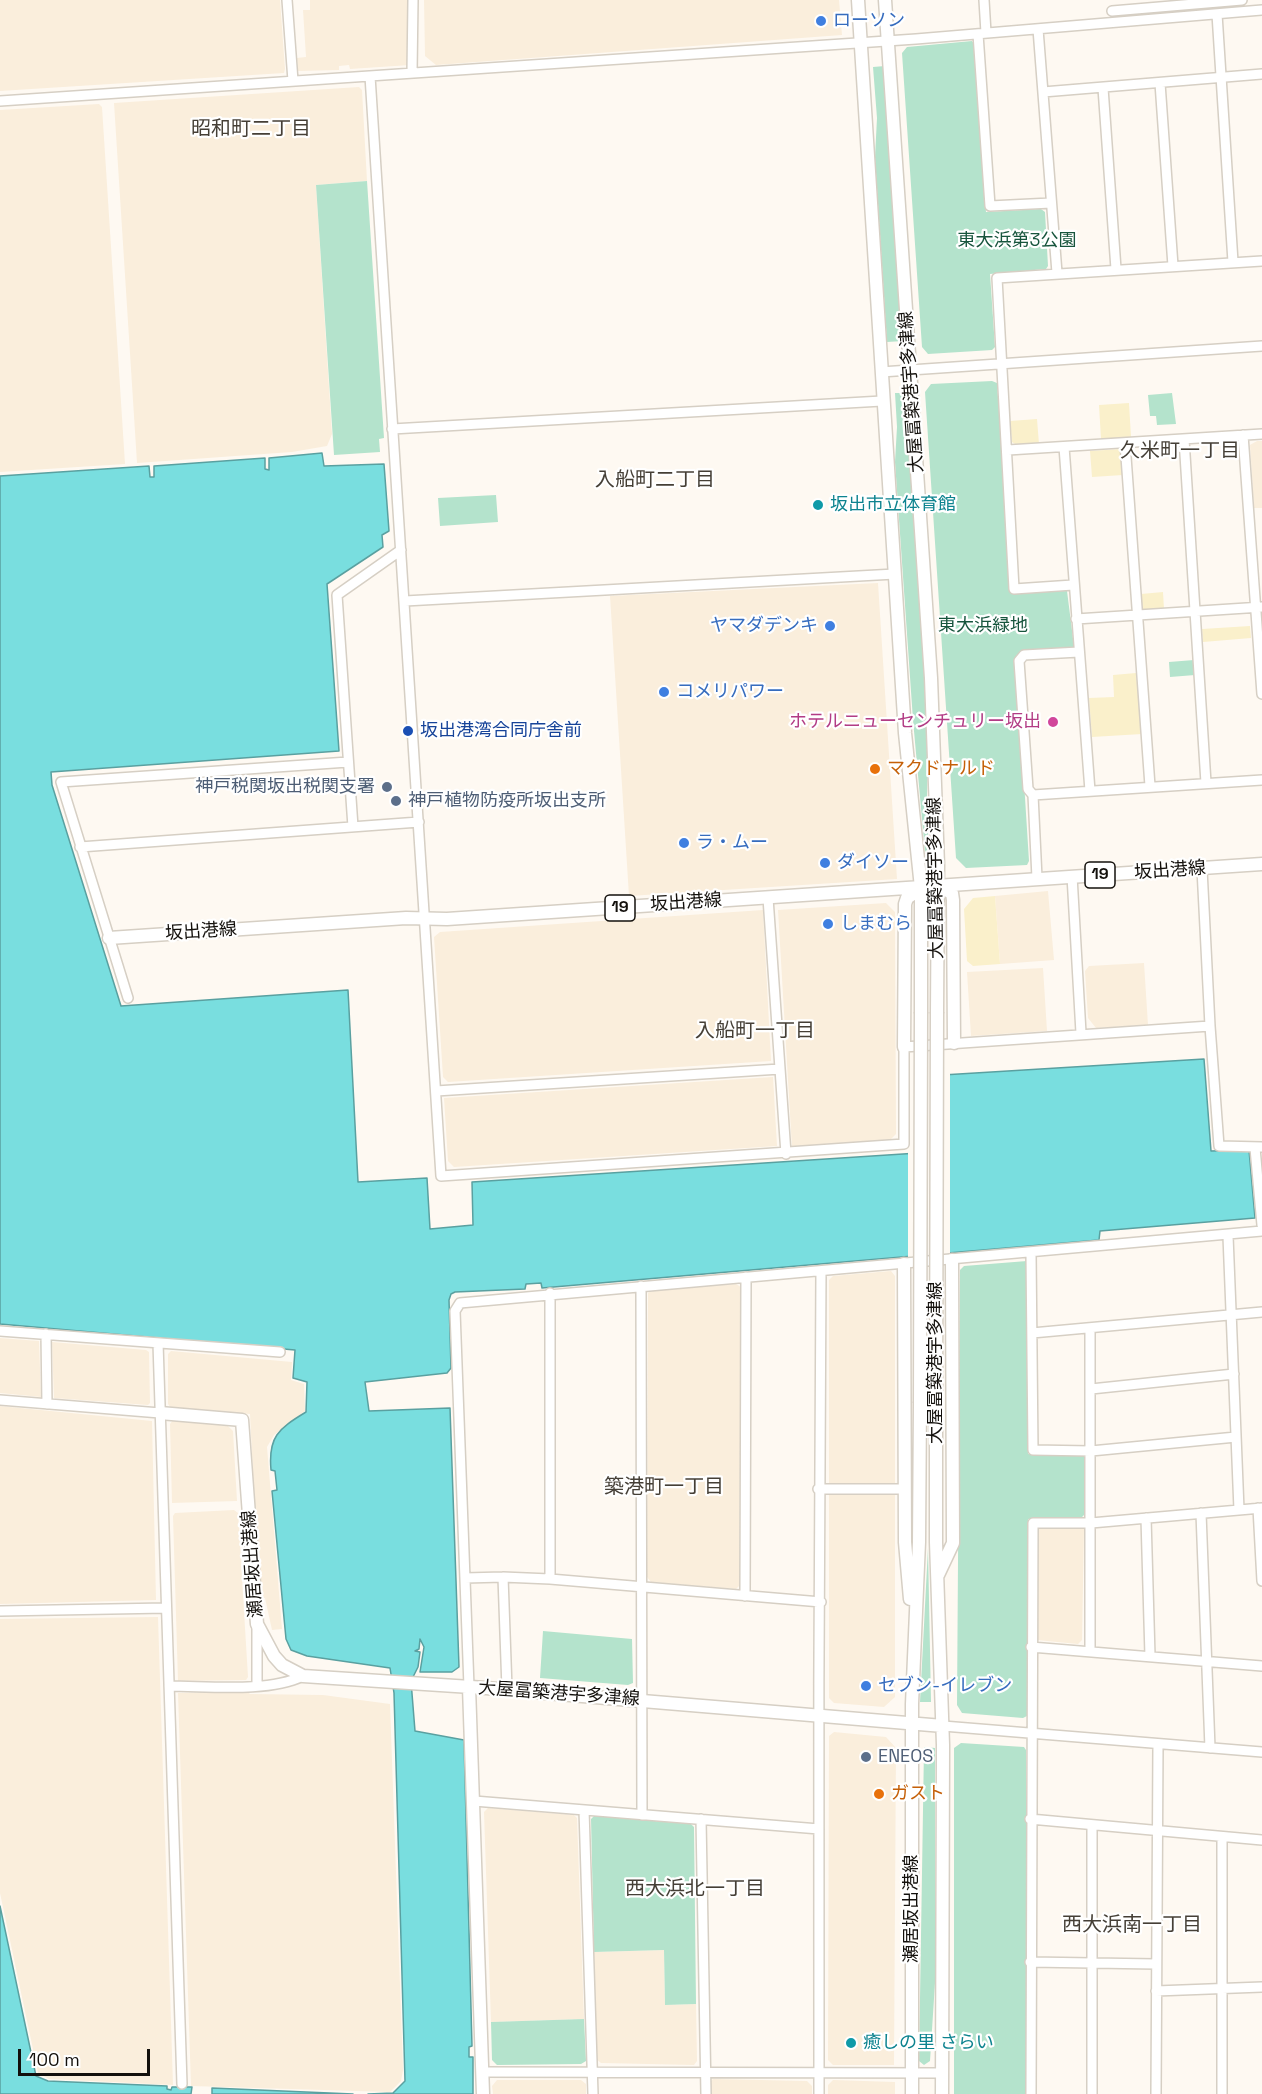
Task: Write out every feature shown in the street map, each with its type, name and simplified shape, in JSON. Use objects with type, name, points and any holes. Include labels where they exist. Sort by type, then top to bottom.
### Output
[{"type":"main road","name":"大屋冨築港宇多津線","points":[[858,0],[905,733],[921,888],[919,1542],[912,1724]]},
{"type":"main road","name":"大屋冨築港宇多津線","points":[[483,2094],[469,1687],[943,1726],[936,1403],[938,887],[931,678],[885,0]]},
{"type":"main road","name":"坂出港線","points":[[109,938],[768,898],[1262,864]]},
{"type":"main road","points":[[938,887],[952,893],[953,900],[954,1043]]},
{"type":"main road","points":[[904,1047],[905,904],[907,897],[921,888]]},
{"type":"main road","points":[[938,1575],[953,1543],[952,1260]]},
{"type":"main road","points":[[904,1264],[905,1542],[914,1642]]},
{"type":"main road","name":"瀬居坂出港線","points":[[160,1413],[243,1420],[257,1624],[274,1656],[282,1665],[303,1676],[469,1687]]},
{"type":"main road","name":"瀬居坂出港線","points":[[912,1724],[912,2094]]},
{"type":"main road","name":"瀬居坂出港線","points":[[942,2094],[943,1726]]},
{"type":"street","points":[[287,0],[293,81]]},
{"type":"street","points":[[412,73],[413,0]]},
{"type":"street","points":[[984,0],[982,33],[990,206],[1051,203]]},
{"type":"street","points":[[1111,0],[1113,22]]},
{"type":"street","points":[[1112,11],[1175,3],[1242,0]]},
{"type":"street","points":[[0,102],[888,40],[1262,10]]},
{"type":"street","points":[[1217,14],[1233,262]]},
{"type":"street","points":[[1038,29],[1057,273]]},
{"type":"street","points":[[1043,92],[1262,74]]},
{"type":"street","points":[[370,76],[441,1176],[786,1154],[904,1144],[904,1047],[1081,1033],[1210,1026]]},
{"type":"street","points":[[1160,83],[1173,266]]},
{"type":"street","points":[[1103,88],[1116,269]]},
{"type":"street","points":[[1073,585],[1014,589],[998,278],[1262,261]]},
{"type":"street","points":[[881,372],[1262,346]]},
{"type":"street","points":[[392,429],[882,400]]},
{"type":"street","points":[[1008,450],[1262,434]]},
{"type":"street","points":[[1243,435],[1259,607],[1262,694]]},
{"type":"street","points":[[1184,439],[1206,783]]},
{"type":"street","points":[[1125,443],[1150,786]]},
{"type":"street","points":[[1064,447],[1090,791]]},
{"type":"street","points":[[353,827],[337,595],[401,550]]},
{"type":"street","points":[[405,601],[895,574]]},
{"type":"street","points":[[1076,620],[1259,607]]},
{"type":"street","points":[[1037,878],[1033,795],[1028,789],[1019,661],[1024,655],[1079,652]]},
{"type":"street","points":[[128,998],[61,782],[348,762]]},
{"type":"street","points":[[1033,795],[1262,780]]},
{"type":"street","points":[[80,847],[419,822]]},
{"type":"street","points":[[1202,869],[1219,1146],[1258,1148],[1262,1225]]},
{"type":"street","points":[[1072,876],[1081,1033]]},
{"type":"street","points":[[768,898],[786,1154]]},
{"type":"street","points":[[436,1090],[780,1069]]},
{"type":"street","points":[[469,1687],[455,1311],[460,1303],[550,1293],[1228,1236],[1262,1231]]},
{"type":"street","points":[[1228,1236],[1239,1510]]},
{"type":"street","points":[[1031,1253],[1033,1450],[1091,1451],[1236,1437]]},
{"type":"street","points":[[819,2094],[821,1602],[818,1489],[821,1271]]},
{"type":"street","points":[[746,1596],[747,1277]]},
{"type":"street","points":[[641,1286],[642,1815]]},
{"type":"street","points":[[550,1293],[550,1579]]},
{"type":"street","points":[[1032,1333],[1262,1312]]},
{"type":"street","points":[[1090,1329],[1090,1651]]},
{"type":"street","points":[[0,1330],[280,1352]]},
{"type":"street","points":[[46,1334],[47,1404]]},
{"type":"street","points":[[158,1343],[182,2084]]},
{"type":"street","points":[[1091,1389],[1234,1374]]},
{"type":"street","points":[[0,1400],[160,1413]]},
{"type":"street","points":[[818,1489],[904,1489]]},
{"type":"street","points":[[1031,2094],[1030,1734],[1033,1523],[1091,1523],[1260,1508],[1262,1581]]},
{"type":"street","points":[[1201,1513],[1209,1661],[1210,1748]]},
{"type":"street","points":[[1146,1518],[1150,1656]]},
{"type":"street","points":[[465,1578],[503,1576],[550,1579],[821,1602]]},
{"type":"street","points":[[503,1576],[507,1689]]},
{"type":"street","points":[[0,1611],[166,1608]]},
{"type":"street","points":[[257,1624],[257,1685]]},
{"type":"street","points":[[1031,1647],[1262,1666]]},
{"type":"street","points":[[169,1686],[257,1685],[291,1682],[303,1676]]},
{"type":"street","points":[[943,1726],[1262,1752]]},
{"type":"street","points":[[1156,2094],[1158,1744]]},
{"type":"street","points":[[474,1801],[819,1829]]},
{"type":"street","points":[[584,1810],[593,2094]]},
{"type":"street","points":[[701,1819],[706,2094]]},
{"type":"street","points":[[1030,1819],[1262,1840]]},
{"type":"street","points":[[1092,1825],[1092,2094]]},
{"type":"street","points":[[1222,1837],[1222,2094]]},
{"type":"street","points":[[1030,1962],[1156,1964]]},
{"type":"street","points":[[1156,1990],[1262,1987]]},
{"type":"street","points":[[482,2072],[941,2073]]},
{"type":"shaded area","points":[[0,0],[280,0],[285,69],[284,73],[0,91]]},
{"type":"shaded area","points":[[310,0],[410,0],[410,65],[350,69],[349,65],[339,66],[339,70],[298,71],[297,58],[306,57],[303,10],[310,10]]},
{"type":"shaded area","points":[[424,0],[839,0],[842,35],[436,65],[425,56]]},
{"type":"shaded area","points":[[359,87],[362,90],[367,181],[316,185],[332,434],[327,446],[292,452],[137,463],[114,103]]},
{"type":"shaded area","points":[[99,104],[102,107],[125,464],[0,472],[0,110]]},
{"type":"shaded area","points":[[1262,441],[1262,508],[1254,508],[1250,445]]},
{"type":"shaded area","points":[[878,583],[897,879],[629,896],[610,596]]},
{"type":"shaded area","points":[[1048,891],[1054,960],[1000,964],[995,896]]},
{"type":"shaded area","points":[[886,903],[895,912],[896,1134],[890,1140],[792,1148],[778,910]]},
{"type":"shaded area","points":[[763,910],[771,1061],[448,1082],[443,1077],[434,937],[440,932]]},
{"type":"shaded area","points":[[1144,963],[1148,1025],[1096,1028],[1088,1018],[1085,971],[1089,966]]},
{"type":"shaded area","points":[[1043,968],[1047,1031],[971,1036],[967,972]]},
{"type":"shaded area","points":[[773,1077],[777,1146],[454,1167],[448,1161],[444,1098]]},
{"type":"shaded area","points":[[891,1271],[895,1276],[895,1697],[884,1707],[834,1703],[829,1698],[829,1280],[833,1276]]},
{"type":"shaded area","points":[[736,1284],[741,1287],[739,1586],[736,1589],[651,1582],[647,1577],[648,1293],[651,1290]]},
{"type":"shaded area","points":[[0,1338],[39,1341],[41,1397],[0,1393]]},
{"type":"shaded area","points":[[52,1342],[146,1350],[149,1352],[150,1403],[148,1405],[54,1398]]},
{"type":"shaded area","points":[[171,1351],[292,1362],[291,1380],[304,1384],[305,1411],[274,1435],[267,1447],[282,1629],[272,1630],[265,1598],[259,1598],[250,1414],[171,1408],[168,1404],[168,1354]]},
{"type":"shaded area","points":[[0,1406],[152,1421],[156,1600],[0,1604]]},
{"type":"shaded area","points":[[173,1420],[228,1426],[233,1431],[237,1501],[172,1503],[170,1424]]},
{"type":"shaded area","points":[[234,1510],[238,1513],[248,1677],[246,1680],[178,1681],[173,1516],[175,1513]]},
{"type":"shaded area","points":[[1082,1526],[1084,1529],[1082,1640],[1078,1644],[1037,1640],[1034,1636],[1036,1530],[1040,1527]]},
{"type":"shaded area","points":[[158,1617],[173,2085],[49,2079],[38,2073],[0,1893],[0,1619]]},
{"type":"shaded area","points":[[247,1691],[250,1694],[323,1695],[390,1704],[403,2070],[401,2081],[390,2092],[191,2086],[178,1693]]},
{"type":"shaded area","points":[[834,1732],[886,1737],[896,1748],[894,2065],[833,2065],[828,2060],[829,1736]]},
{"type":"shaded area","points":[[488,1808],[574,1815],[577,1818],[584,2019],[491,2022],[484,1812]]},
{"type":"shaded area","points":[[664,1950],[665,2005],[696,2004],[697,2061],[694,2065],[601,2063],[596,2059],[594,1952]]},
{"type":"shaded area","points":[[713,2079],[807,2081],[812,2086],[812,2094],[709,2094],[708,2084]]},
{"type":"shaded area","points":[[497,2080],[581,2080],[586,2084],[586,2094],[493,2094],[492,2086]]},
{"type":"shaded area","points":[[833,2080],[895,2082],[895,2094],[828,2094],[828,2085]]},
{"type":"green space","name":"東大浜第3公園","points":[[972,41],[986,212],[1041,209],[1045,212],[1048,266],[1046,269],[990,274],[995,347],[992,350],[928,354],[922,347],[902,53],[907,47]]},
{"type":"green space","points":[[885,66],[903,341],[887,342],[875,157],[877,118],[873,67]]},
{"type":"green space","points":[[367,181],[384,438],[379,439],[380,452],[334,455],[316,185]]},
{"type":"green space","name":"東大浜緑地","points":[[992,381],[997,383],[1012,593],[1067,591],[1074,646],[1071,649],[1016,655],[1029,861],[1027,865],[966,868],[956,858],[925,392],[931,384]]},
{"type":"green space","points":[[895,393],[907,393],[929,721],[927,796],[929,862],[926,863],[913,720],[895,462],[897,427]]},
{"type":"green space","points":[[1172,393],[1176,424],[1157,425],[1156,416],[1150,416],[1148,395]]},
{"type":"green space","points":[[496,495],[498,522],[440,526],[438,498]]},
{"type":"green space","points":[[1194,660],[1195,675],[1170,677],[1169,662]]},
{"type":"green space","points":[[1027,1261],[1028,1454],[1084,1456],[1084,1515],[1081,1518],[1028,1519],[1027,1716],[1023,1718],[962,1713],[957,1705],[960,1270],[964,1266]]},
{"type":"green space","points":[[928,1548],[931,1702],[920,1702]]},
{"type":"green space","points":[[543,1631],[632,1639],[633,1683],[628,1685],[540,1678]]},
{"type":"green space","points":[[961,1743],[1024,1747],[1026,1750],[1026,2094],[954,2094],[954,1748]]},
{"type":"green space","points":[[924,1747],[935,1748],[935,1983],[930,2061],[924,2065],[919,2061]]},
{"type":"green space","points":[[594,1816],[691,1824],[694,1827],[696,2004],[665,2005],[664,1950],[594,1952],[591,1819]]},
{"type":"green space","points":[[584,2019],[586,2061],[581,2064],[497,2065],[492,2060],[491,2022]]},
{"type":"sand","points":[[1129,403],[1131,437],[1101,439],[1099,405]]},
{"type":"sand","points":[[1037,419],[1039,444],[1018,446],[1012,442],[1010,421]]},
{"type":"sand","points":[[1121,449],[1123,475],[1092,477],[1090,451]]},
{"type":"sand","points":[[1163,592],[1164,609],[1141,610],[1141,594]]},
{"type":"sand","points":[[1250,626],[1251,638],[1203,642],[1202,629]]},
{"type":"sand","points":[[1136,673],[1142,734],[1092,737],[1089,698],[1114,697],[1113,675]]},
{"type":"sand","points":[[995,896],[1000,964],[973,966],[967,961],[964,909],[973,898]]},
{"type":"water","points":[[322,453],[324,466],[384,464],[389,531],[382,535],[383,547],[327,584],[339,751],[51,772],[52,785],[121,1006],[348,990],[358,1182],[427,1178],[430,1229],[473,1225],[472,1182],[949,1151],[949,1129],[926,1076],[1204,1059],[1211,1151],[1249,1150],[1255,1218],[1100,1231],[1099,1240],[542,1288],[541,1283],[526,1284],[525,1289],[455,1292],[451,1294],[449,1300],[451,1368],[447,1373],[365,1382],[369,1411],[450,1408],[459,1667],[452,1672],[420,1672],[424,1647],[420,1639],[419,1649],[415,1651],[420,1652],[418,1667],[411,1681],[415,1731],[464,1740],[472,2046],[469,2047],[469,2057],[473,2057],[473,2094],[368,2094],[393,2093],[405,2081],[394,1693],[390,1668],[307,1656],[291,1650],[286,1639],[272,1491],[277,1490],[275,1471],[271,1470],[270,1459],[273,1442],[277,1435],[306,1412],[307,1382],[293,1378],[295,1350],[0,1324],[0,476],[149,466],[150,477],[154,477],[154,466],[265,458],[265,469],[269,470],[269,458]]},
{"type":"water","points":[[0,1906],[36,2076],[48,2081],[167,2086],[167,2089],[171,2090],[172,2087],[192,2087],[191,2094],[0,2094]]},
{"type":"water","points":[[212,2088],[353,2094],[212,2094]]},
{"type":"pier","points":[[950,1072],[950,1256],[908,1260],[908,1150],[946,1148],[947,1132],[925,1133],[925,1073]]},
{"type":"place","name":"ローソン","points":[[821,21]]},
{"type":"place","name":"坂出市立体育館","points":[[818,505]]},
{"type":"place","name":"ヤマダデンキ","points":[[830,626]]},
{"type":"place","name":"コメリパワー","points":[[664,692]]},
{"type":"place","name":"ホテルニューセンチュリー坂出","points":[[1053,722]]},
{"type":"place","name":"坂出港湾合同庁舎前","points":[[408,731]]},
{"type":"place","name":"マクドナルド","points":[[875,769]]},
{"type":"place","name":"神戸税関坂出税関支署","points":[[387,787]]},
{"type":"place","name":"神戸植物防疫所坂出支所","points":[[396,801]]},
{"type":"place","name":"ラ・ムー","points":[[684,843]]},
{"type":"place","name":"ダイソー","points":[[825,863]]},
{"type":"place","name":"しまむら","points":[[828,924]]},
{"type":"place","name":"セブン-イレブン","points":[[866,1686]]},
{"type":"place","name":"ENEOS","points":[[866,1757]]},
{"type":"place","name":"ガスト","points":[[879,1794]]},
{"type":"place","name":"癒しの里 さらい","points":[[851,2043]]},
{"type":"district","name":"昭和町二丁目","points":[[251,130]]},
{"type":"district","name":"久米町一丁目","points":[[1180,452]]},
{"type":"district","name":"入船町二丁目","points":[[655,481]]},
{"type":"district","name":"入船町一丁目","points":[[755,1032]]},
{"type":"district","name":"築港町一丁目","points":[[664,1488]]},
{"type":"district","name":"西大浜北一丁目","points":[[695,1890]]},
{"type":"district","name":"西大浜南一丁目","points":[[1132,1926]]}]
